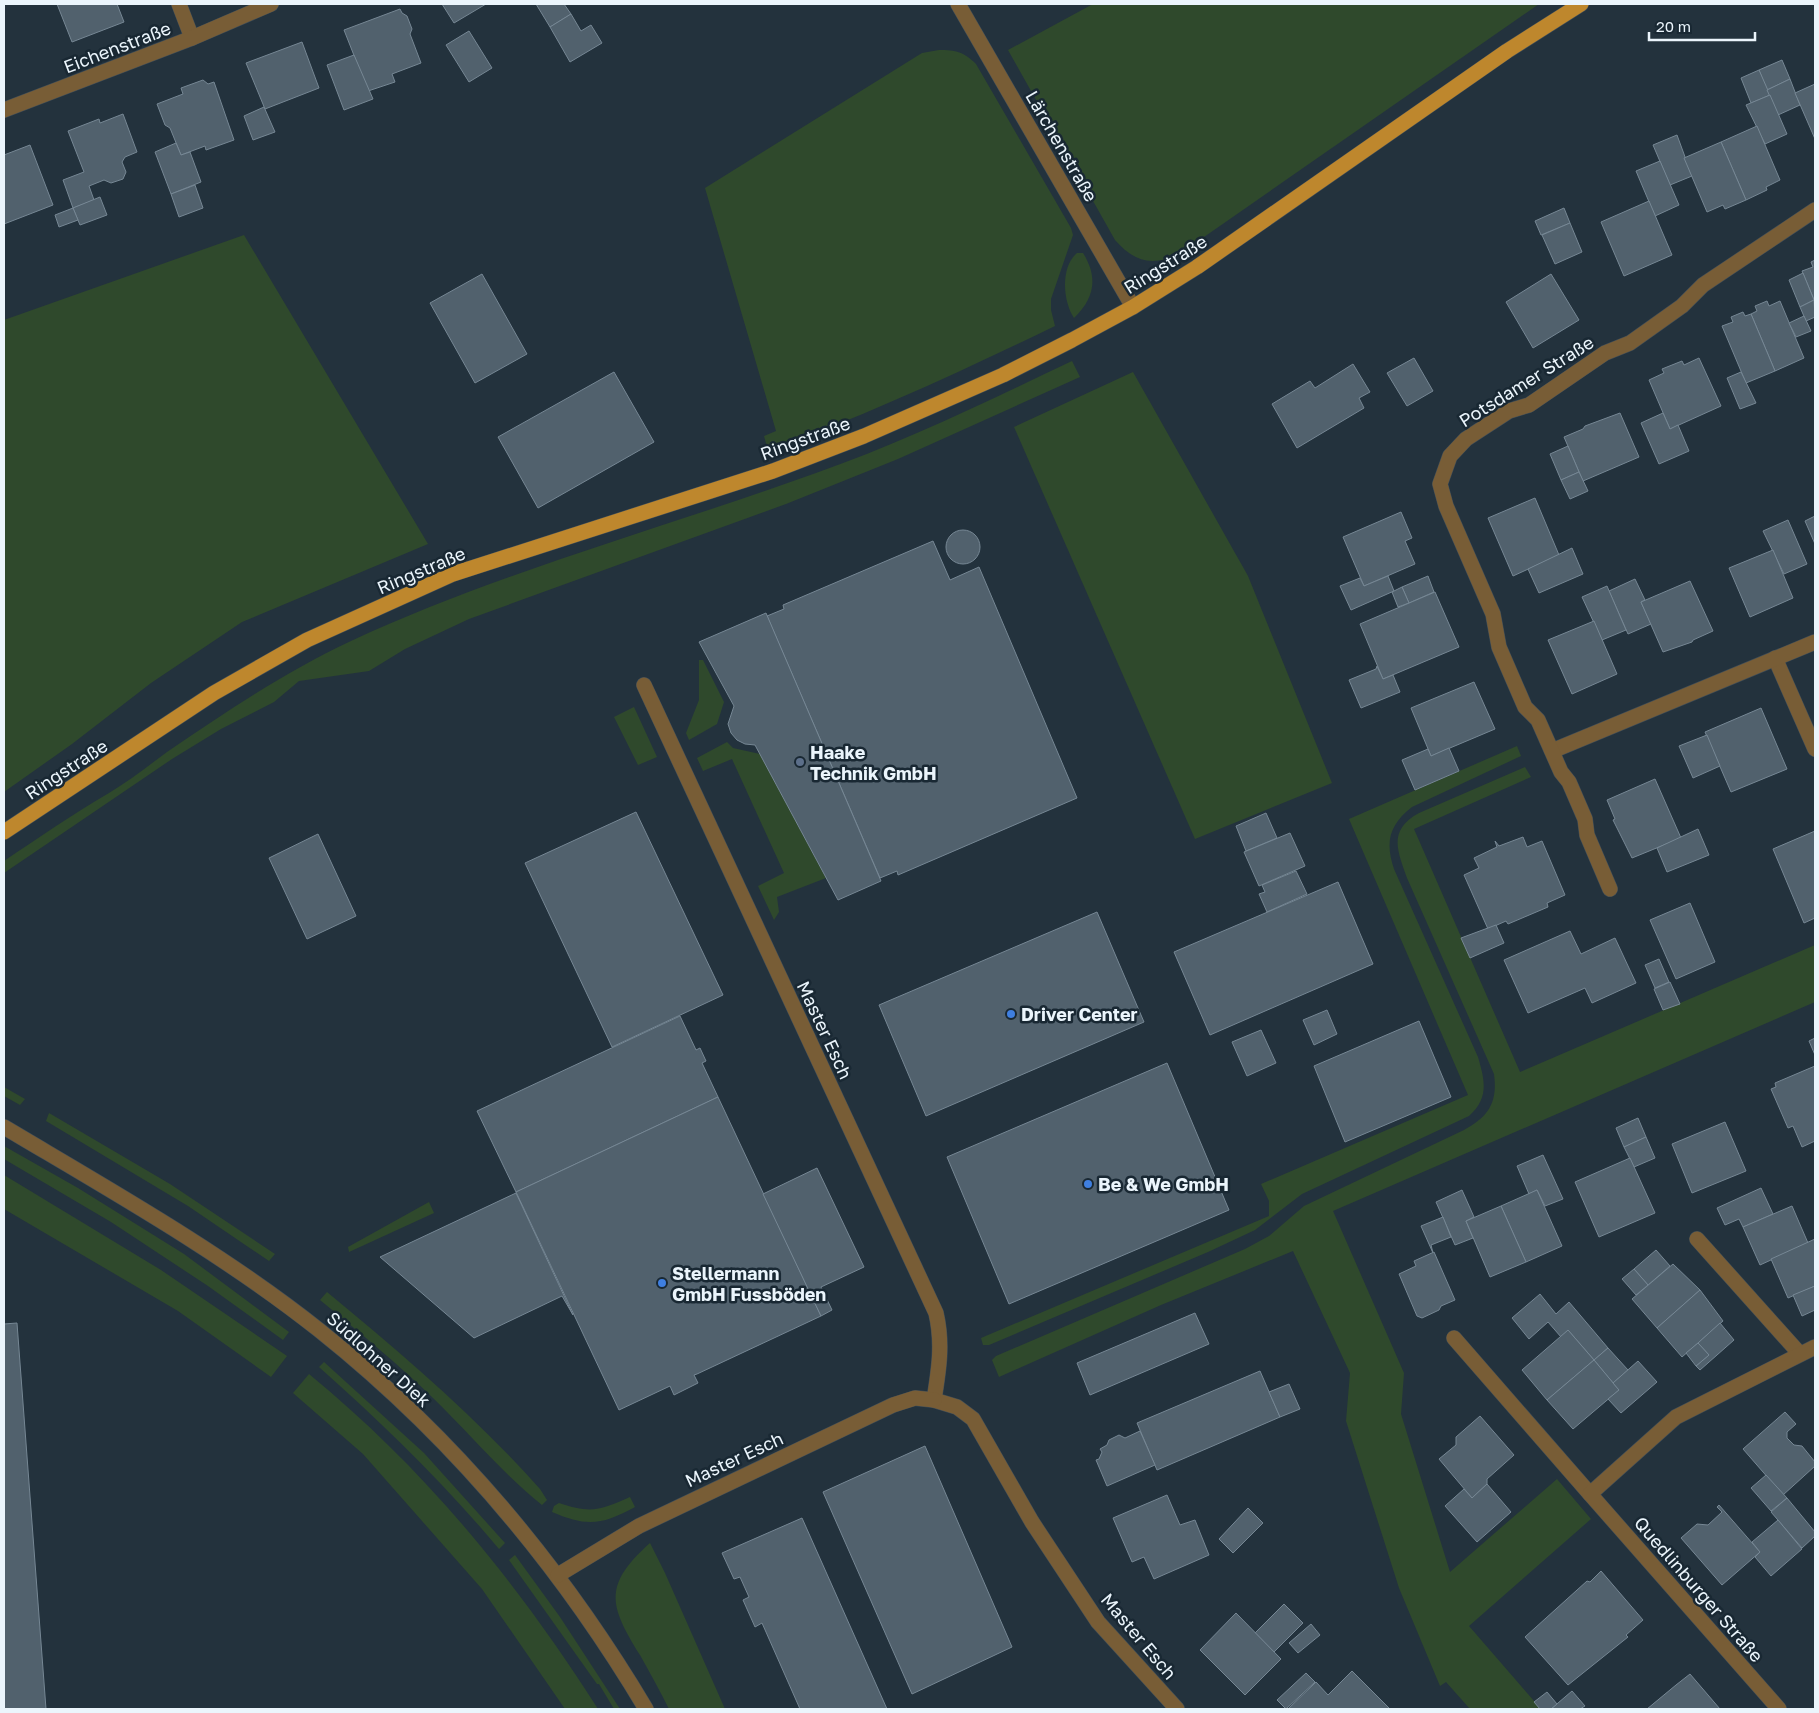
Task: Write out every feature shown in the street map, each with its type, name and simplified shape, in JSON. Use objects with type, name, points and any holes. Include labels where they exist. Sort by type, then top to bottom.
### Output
[{"type":"main road","name":"Ringstraße","points":[[4,832],[214,693],[307,640],[452,574],[773,471],[864,436],[1004,375],[1133,307],[1197,267],[1507,51],[1581,4]]},
{"type":"street","points":[[179,4],[192,38]]},
{"type":"street","name":"Eichenstraße","points":[[4,110],[192,38],[271,4]]},
{"type":"street","name":"Lärchenstraße","points":[[958,4],[1133,307]]},
{"type":"street","name":"Potsdamer Straße","points":[[1610,889],[1587,835],[1585,819],[1569,782],[1561,772],[1538,720],[1525,707],[1499,647],[1493,614],[1446,506],[1440,484],[1450,456],[1466,440],[1509,411],[1529,405],[1605,353],[1630,344],[1682,306],[1703,285],[1815,210]]},
{"type":"street","points":[[1552,751],[1815,642]]},
{"type":"street","points":[[1775,658],[1815,749]]},
{"type":"street","name":"Master Esch","points":[[644,685],[936,1313],[940,1334],[940,1364],[934,1400]]},
{"type":"street","name":"Südlohner Diek","points":[[4,1127],[156,1218],[266,1291],[320,1330],[387,1389],[472,1471],[558,1575],[612,1653],[646,1709]]},
{"type":"street","points":[[1697,1239],[1800,1354]]},
{"type":"street","name":"Quedlinburger Straße","points":[[1454,1338],[1779,1709]]},
{"type":"street","points":[[1590,1494],[1676,1417],[1815,1347]]},
{"type":"street","name":"Master Esch","points":[[558,1575],[639,1526],[893,1404],[915,1398],[934,1400],[956,1407],[973,1419],[1032,1522],[1098,1622],[1177,1709]]},
{"type":"green space","points":[[1093,4],[1539,4],[1181,253],[1154,261],[1138,258],[1130,254],[1115,240],[1008,50]]},
{"type":"green space","points":[[939,50],[959,52],[976,64],[1071,228],[1073,235],[1051,299],[1051,310],[1055,326],[913,392],[841,423],[768,451],[764,436],[776,431],[705,188],[922,53]]},
{"type":"green space","points":[[244,235],[428,544],[242,622],[151,683],[72,744],[4,792],[4,320]]},
{"type":"green space","points":[[1077,253],[1083,253],[1088,262],[1091,270],[1092,287],[1086,303],[1074,318],[1067,303],[1065,285],[1068,267]]},
{"type":"green space","points":[[1072,361],[1080,377],[898,459],[786,504],[469,619],[405,649],[369,671],[299,681],[274,702],[221,729],[172,759],[4,873],[4,861],[124,783],[211,722],[256,693],[351,641],[407,616],[523,572],[849,461],[946,420]]},
{"type":"green space","points":[[1133,372],[1248,576],[1332,783],[1195,839],[1014,427]]},
{"type":"green space","points":[[699,660],[703,660],[724,702],[717,724],[689,740],[686,733],[699,700]]},
{"type":"green space","points":[[634,707],[657,757],[638,765],[614,717]]},
{"type":"green space","points":[[727,742],[733,748],[760,754],[826,878],[777,897],[779,912],[774,920],[758,886],[784,873],[732,759],[703,771],[697,758]]},
{"type":"green space","points":[[1517,746],[1521,756],[1412,807],[1398,820],[1390,842],[1391,859],[1394,869],[1478,1057],[1484,1089],[1480,1103],[1469,1116],[1302,1194],[1255,1230],[1208,1252],[989,1345],[983,1345],[981,1338],[1269,1216],[1269,1201],[1261,1184],[1468,1095],[1349,819]]},
{"type":"green space","points":[[1525,767],[1531,777],[1414,829],[1520,1072],[1815,945],[1815,1002],[1333,1211],[1404,1373],[1401,1414],[1450,1572],[1557,1479],[1591,1519],[1469,1626],[1541,1709],[1470,1709],[1446,1682],[1440,1686],[1399,1588],[1346,1421],[1350,1373],[1293,1251],[1161,1305],[999,1377],[992,1360],[996,1356],[1245,1249],[1269,1236],[1304,1206],[1464,1130],[1485,1114],[1493,1101],[1494,1074],[1407,878],[1398,850],[1398,841],[1403,826],[1419,813]]},
{"type":"green space","points":[[4,1087],[25,1099],[20,1105],[4,1096]]},
{"type":"green space","points":[[49,1113],[170,1184],[275,1254],[269,1261],[188,1206],[46,1121]]},
{"type":"green space","points":[[4,1146],[78,1188],[184,1254],[289,1332],[283,1340],[208,1286],[111,1222],[4,1159]]},
{"type":"green space","points":[[4,1175],[161,1270],[287,1356],[271,1377],[178,1311],[4,1209]]},
{"type":"green space","points":[[429,1202],[434,1213],[349,1252],[348,1247]]},
{"type":"green space","points":[[327,1292],[410,1362],[464,1411],[515,1462],[540,1489],[547,1500],[542,1505],[527,1493],[419,1385],[320,1300]]},
{"type":"green space","points":[[324,1362],[424,1453],[505,1543],[499,1549],[457,1501],[412,1455],[319,1367]]},
{"type":"green space","points":[[309,1374],[392,1449],[467,1530],[535,1617],[598,1709],[565,1709],[482,1589],[363,1454],[293,1393]]},
{"type":"green space","points":[[630,1497],[635,1507],[613,1517],[594,1522],[575,1520],[552,1512],[554,1506],[559,1503],[580,1509],[596,1509]]},
{"type":"green space","points":[[650,1543],[725,1709],[669,1709],[622,1622],[617,1609],[616,1596],[618,1584],[624,1571]]},
{"type":"green space","points":[[515,1555],[560,1617],[620,1709],[614,1709],[599,1684],[597,1684],[509,1560]]},
{"type":"building","points":[[57,4],[117,4],[124,22],[72,42]]},
{"type":"building","points":[[442,4],[486,4],[454,23]]},
{"type":"building","points":[[536,4],[564,4],[571,14],[550,27]]},
{"type":"building","points":[[400,9],[407,16],[412,29],[410,34],[421,63],[392,74],[395,82],[368,91],[344,30]]},
{"type":"building","points":[[571,14],[581,31],[591,25],[602,43],[570,62],[550,27]]},
{"type":"building","points":[[469,31],[492,68],[469,82],[446,45]]},
{"type":"building","points":[[302,42],[319,88],[265,109],[246,63]]},
{"type":"building","points":[[354,55],[373,99],[344,110],[327,65]]},
{"type":"building","points":[[1782,60],[1790,79],[1767,90],[1759,70]]},
{"type":"building","points":[[1759,70],[1770,95],[1751,103],[1741,78]]},
{"type":"building","points":[[1790,79],[1800,105],[1778,115],[1767,90]]},
{"type":"building","points":[[203,80],[208,84],[214,82],[234,140],[206,150],[205,146],[181,155],[170,128],[165,125],[157,104],[183,94],[181,88]]},
{"type":"building","points":[[1815,84],[1815,139],[1795,93]]},
{"type":"building","points":[[1770,95],[1787,134],[1765,144],[1746,105]]},
{"type":"building","points":[[264,107],[275,132],[253,140],[244,116]]},
{"type":"building","points":[[123,114],[137,152],[125,157],[122,162],[126,172],[123,179],[111,183],[104,180],[89,186],[94,200],[73,208],[63,180],[84,172],[68,131],[99,119],[100,123]]},
{"type":"building","points":[[1757,126],[1780,180],[1766,187],[1767,190],[1746,200],[1721,142]]},
{"type":"building","points":[[1677,135],[1692,176],[1670,185],[1653,145]]},
{"type":"building","points":[[1721,142],[1746,200],[1725,209],[1723,205],[1707,212],[1684,158]]},
{"type":"building","points":[[176,143],[181,155],[190,152],[201,182],[171,194],[155,152]]},
{"type":"building","points":[[30,145],[53,205],[4,224],[4,155]]},
{"type":"building","points":[[1660,161],[1679,205],[1655,216],[1636,171]]},
{"type":"building","points":[[195,185],[203,208],[179,217],[171,194]]},
{"type":"building","points":[[100,197],[107,215],[80,225],[73,208]]},
{"type":"building","points":[[1649,201],[1672,255],[1624,276],[1601,222]]},
{"type":"building","points":[[73,208],[78,220],[59,227],[55,215]]},
{"type":"building","points":[[1564,208],[1570,223],[1541,235],[1535,221]]},
{"type":"building","points":[[1570,223],[1582,252],[1555,264],[1542,235]]},
{"type":"building","points":[[1815,260],[1815,302],[1802,271],[1813,267],[1811,262]]},
{"type":"building","points":[[1803,273],[1814,300],[1800,307],[1789,280]]},
{"type":"building","points":[[482,274],[527,354],[475,383],[430,303]]},
{"type":"building","points":[[1551,274],[1579,320],[1533,348],[1506,302]]},
{"type":"building","points":[[1814,300],[1815,317],[1806,321],[1800,307]]},
{"type":"building","points":[[1767,301],[1769,306],[1780,301],[1804,358],[1775,371],[1751,314],[1757,311],[1755,306]]},
{"type":"building","points":[[1743,312],[1745,316],[1751,314],[1775,371],[1746,383],[1722,326],[1733,322],[1731,317]]},
{"type":"building","points":[[1804,316],[1811,331],[1796,337],[1789,323]]},
{"type":"building","points":[[1414,358],[1433,391],[1407,406],[1387,373]]},
{"type":"building","points":[[1699,358],[1721,406],[1670,429],[1649,380],[1664,373],[1662,369],[1682,361],[1684,365]]},
{"type":"building","points":[[1353,364],[1370,392],[1359,398],[1364,408],[1297,448],[1272,404],[1310,381],[1315,388]]},
{"type":"building","points":[[614,372],[654,442],[538,508],[498,437]]},
{"type":"building","points":[[1741,372],[1756,403],[1740,409],[1727,378]]},
{"type":"building","points":[[1620,413],[1639,457],[1583,481],[1564,437],[1583,429],[1585,426]]},
{"type":"building","points":[[1663,413],[1670,429],[1678,425],[1689,451],[1659,464],[1641,423]]},
{"type":"building","points":[[1568,446],[1579,472],[1561,480],[1550,454]]},
{"type":"building","points":[[1579,472],[1588,491],[1570,499],[1561,480]]},
{"type":"building","points":[[1535,498],[1559,555],[1513,576],[1488,518]]},
{"type":"building","points":[[1401,512],[1412,538],[1405,541],[1415,564],[1364,586],[1343,537]]},
{"type":"building","points":[[1815,516],[1815,544],[1805,521]]},
{"type":"building","points":[[1788,520],[1807,564],[1784,574],[1763,531]]},
{"type":"building","points":[[963,530],[975,535],[980,547],[975,559],[963,564],[951,559],[946,547],[951,535]]},
{"type":"building","points":[[933,541],[950,580],[979,567],[1077,798],[898,875],[897,871],[880,878],[767,616],[784,609],[783,605]]},
{"type":"building","points":[[1572,548],[1583,574],[1539,593],[1528,569]]},
{"type":"building","points":[[1773,550],[1793,598],[1750,617],[1729,568]]},
{"type":"building","points":[[1388,576],[1394,591],[1351,610],[1340,586],[1360,578],[1364,586]]},
{"type":"building","points":[[1428,576],[1434,592],[1409,603],[1402,587]]},
{"type":"building","points":[[1635,579],[1645,600],[1641,602],[1651,624],[1628,634],[1609,591]]},
{"type":"building","points":[[1690,581],[1713,631],[1692,642],[1663,652],[1641,602]]},
{"type":"building","points":[[1607,586],[1626,630],[1602,640],[1582,597]]},
{"type":"building","points":[[1402,587],[1409,603],[1398,607],[1392,592]]},
{"type":"building","points":[[1435,592],[1459,647],[1383,679],[1360,624]]},
{"type":"building","points":[[766,613],[881,881],[838,900],[755,745],[745,744],[737,740],[731,733],[728,724],[734,706],[699,642]]},
{"type":"building","points":[[1594,621],[1617,674],[1572,694],[1548,640]]},
{"type":"building","points":[[1377,666],[1383,679],[1393,675],[1400,692],[1361,708],[1349,680],[1376,669]]},
{"type":"building","points":[[1474,682],[1495,729],[1431,756],[1411,708]]},
{"type":"building","points":[[1761,708],[1787,769],[1731,792],[1705,732]]},
{"type":"building","points":[[1707,735],[1720,766],[1693,778],[1679,746]]},
{"type":"building","points":[[1449,748],[1459,771],[1415,790],[1402,760],[1428,749],[1431,756]]},
{"type":"building","points":[[1655,779],[1681,838],[1632,858],[1613,820],[1615,819],[1607,800]]},
{"type":"building","points":[[636,812],[723,995],[612,1047],[525,863]]},
{"type":"building","points":[[1266,813],[1277,838],[1246,851],[1236,826]]},
{"type":"building","points":[[1698,829],[1709,855],[1667,872],[1657,848]]},
{"type":"building","points":[[1815,831],[1815,918],[1804,923],[1773,849]]},
{"type":"building","points":[[1290,833],[1305,866],[1259,886],[1244,852]]},
{"type":"building","points":[[318,834],[356,916],[307,939],[269,858]]},
{"type":"building","points":[[1523,837],[1527,847],[1542,841],[1565,895],[1547,903],[1548,907],[1508,924],[1506,921],[1488,929],[1464,875],[1479,868],[1474,858],[1497,847],[1495,841],[1499,846]]},
{"type":"building","points":[[1296,871],[1307,894],[1267,912],[1259,894],[1265,892],[1262,885]]},
{"type":"building","points":[[1338,882],[1373,964],[1210,1035],[1174,952]]},
{"type":"building","points":[[1690,903],[1715,962],[1676,979],[1650,920]]},
{"type":"building","name":"Driver Center","points":[[1097,912],[1144,1022],[926,1116],[879,1005]]},
{"type":"building","points":[[1496,925],[1504,943],[1470,958],[1461,938]]},
{"type":"building","points":[[1570,931],[1581,954],[1615,938],[1636,983],[1592,1003],[1585,988],[1528,1013],[1504,960]]},
{"type":"building","points":[[1659,959],[1669,982],[1655,988],[1645,965]]},
{"type":"building","points":[[1670,982],[1680,1004],[1663,1010],[1654,989]]},
{"type":"building","points":[[1327,1010],[1337,1034],[1314,1045],[1303,1020]]},
{"type":"building","points":[[680,1016],[696,1050],[700,1048],[706,1061],[702,1063],[718,1097],[516,1192],[477,1111]]},
{"type":"building","points":[[1419,1021],[1451,1097],[1345,1142],[1314,1066]]},
{"type":"building","points":[[1261,1030],[1276,1063],[1247,1076],[1232,1042]]},
{"type":"building","points":[[1815,1038],[1815,1055],[1809,1041]]},
{"type":"building","name":"Be & We GmbH","points":[[1167,1063],[1229,1210],[1009,1304],[947,1157]]},
{"type":"building","points":[[1815,1066],[1815,1141],[1802,1147],[1793,1126],[1788,1128],[1771,1089],[1776,1087],[1775,1083]]},
{"type":"building","points":[[718,1097],[821,1316],[694,1375],[698,1383],[674,1395],[670,1386],[619,1410],[516,1192]]},
{"type":"building","points":[[1638,1118],[1646,1137],[1624,1147],[1616,1128]]},
{"type":"building","points":[[1725,1122],[1746,1171],[1692,1193],[1672,1144]]},
{"type":"building","points":[[1646,1137],[1655,1158],[1634,1167],[1624,1147]]},
{"type":"building","points":[[1543,1155],[1563,1199],[1545,1206],[1537,1190],[1529,1194],[1517,1166]]},
{"type":"building","points":[[1630,1158],[1655,1213],[1599,1237],[1575,1182]]},
{"type":"building","points":[[817,1168],[864,1267],[821,1287],[832,1310],[821,1316],[763,1194]]},
{"type":"building","points":[[1761,1188],[1773,1214],[1743,1227],[1739,1219],[1725,1225],[1717,1208]]},
{"type":"building","points":[[1462,1190],[1474,1217],[1466,1221],[1473,1238],[1455,1245],[1436,1202]]},
{"type":"building","points":[[1537,1190],[1562,1246],[1526,1262],[1501,1206]]},
{"type":"building","points":[[516,1193],[573,1315],[562,1296],[474,1338],[380,1257]]},
{"type":"building","points":[[1501,1206],[1526,1262],[1490,1277],[1466,1221]]},
{"type":"building","points":[[1792,1206],[1808,1243],[1760,1265],[1743,1227]]},
{"type":"building","points":[[1443,1217],[1451,1237],[1431,1245],[1433,1253],[1421,1226]]},
{"type":"building","points":[[1815,1239],[1815,1286],[1788,1298],[1771,1259]]},
{"type":"building","points":[[1656,1250],[1670,1266],[1648,1285],[1634,1269]]},
{"type":"building","points":[[1434,1252],[1455,1300],[1422,1318],[1417,1316],[1399,1274],[1416,1266],[1414,1261]]},
{"type":"building","points":[[1673,1264],[1700,1290],[1657,1328],[1632,1299]]},
{"type":"building","points":[[1634,1269],[1648,1285],[1636,1295],[1622,1279]]},
{"type":"building","points":[[1815,1286],[1815,1310],[1802,1316],[1793,1295]]},
{"type":"building","points":[[1700,1290],[1723,1321],[1682,1357],[1657,1328]]},
{"type":"building","points":[[1540,1294],[1556,1314],[1569,1302],[1608,1348],[1594,1360],[1568,1330],[1561,1337],[1548,1322],[1529,1339],[1512,1318]]},
{"type":"building","points":[[1195,1313],[1209,1344],[1090,1395],[1077,1363]]},
{"type":"building","points":[[17,1323],[46,1709],[4,1709],[4,1324]]},
{"type":"building","points":[[1720,1323],[1734,1340],[1700,1370],[1696,1366],[1709,1355],[1698,1343]]},
{"type":"building","points":[[1568,1330],[1594,1360],[1547,1400],[1522,1370]]},
{"type":"building","points":[[1698,1343],[1709,1355],[1696,1366],[1686,1353]]},
{"type":"building","points":[[1608,1348],[1628,1370],[1613,1383],[1594,1360]]},
{"type":"building","points":[[1594,1360],[1619,1390],[1573,1429],[1547,1400]]},
{"type":"building","points":[[1638,1361],[1657,1382],[1621,1413],[1608,1399],[1619,1390],[1613,1383]]},
{"type":"building","points":[[1260,1371],[1280,1417],[1157,1470],[1137,1423]]},
{"type":"building","points":[[1289,1384],[1300,1409],[1280,1417],[1269,1392]]},
{"type":"building","points":[[1785,1412],[1796,1424],[1787,1432],[1787,1438],[1794,1445],[1802,1446],[1815,1462],[1815,1466],[1783,1495],[1743,1449]]},
{"type":"building","points":[[1480,1416],[1514,1455],[1487,1479],[1487,1484],[1472,1498],[1439,1459],[1456,1445],[1456,1437]]},
{"type":"building","points":[[1140,1431],[1155,1465],[1107,1486],[1096,1460],[1099,1459],[1102,1452],[1100,1449],[1107,1445],[1109,1440],[1119,1435],[1125,1438]]},
{"type":"building","points":[[925,1446],[1012,1647],[912,1694],[823,1492]]},
{"type":"building","points":[[1766,1475],[1787,1498],[1771,1511],[1751,1488]]},
{"type":"building","points":[[1487,1484],[1511,1512],[1477,1542],[1445,1506],[1464,1489],[1472,1498]]},
{"type":"building","points":[[1167,1495],[1180,1525],[1195,1520],[1209,1555],[1154,1579],[1144,1557],[1132,1562],[1113,1518]]},
{"type":"building","points":[[1787,1498],[1815,1532],[1815,1536],[1802,1548],[1771,1512]]},
{"type":"building","points":[[1719,1505],[1760,1552],[1722,1585],[1681,1538],[1697,1524],[1708,1525],[1722,1512],[1717,1507]]},
{"type":"building","points":[[1248,1508],[1263,1523],[1233,1553],[1219,1539]]},
{"type":"building","points":[[802,1518],[887,1709],[800,1709],[762,1623],[755,1627],[743,1600],[749,1597],[740,1577],[734,1579],[722,1553]]},
{"type":"building","points":[[1778,1520],[1802,1549],[1771,1576],[1755,1557],[1760,1552],[1752,1542]]},
{"type":"building","points":[[1601,1571],[1643,1620],[1626,1635],[1628,1637],[1568,1685],[1525,1637],[1587,1581],[1590,1582]]},
{"type":"building","points":[[1284,1604],[1303,1623],[1274,1652],[1255,1633]]},
{"type":"building","points":[[1236,1613],[1281,1659],[1245,1695],[1200,1650]]},
{"type":"building","points":[[1311,1624],[1320,1635],[1298,1653],[1289,1643]]},
{"type":"building","points":[[1352,1671],[1389,1708],[1288,1709],[1316,1682],[1328,1695]]},
{"type":"building","points":[[1306,1673],[1315,1682],[1286,1709],[1277,1700]]},
{"type":"building","points":[[1690,1674],[1720,1709],[1647,1709],[1676,1685]]},
{"type":"building","points":[[1572,1691],[1585,1706],[1580,1709],[1551,1709]]},
{"type":"building","points":[[1547,1692],[1557,1704],[1551,1709],[1540,1709],[1534,1702]]},
{"type":"place","name":"Haake Technik GmbH","points":[[800,762]]},
{"type":"place","name":"Driver Center","points":[[1011,1014]]},
{"type":"place","name":"Be & We GmbH","points":[[1088,1184]]},
{"type":"place","name":"Stellermann GmbH Fussböden","points":[[662,1283]]}]
